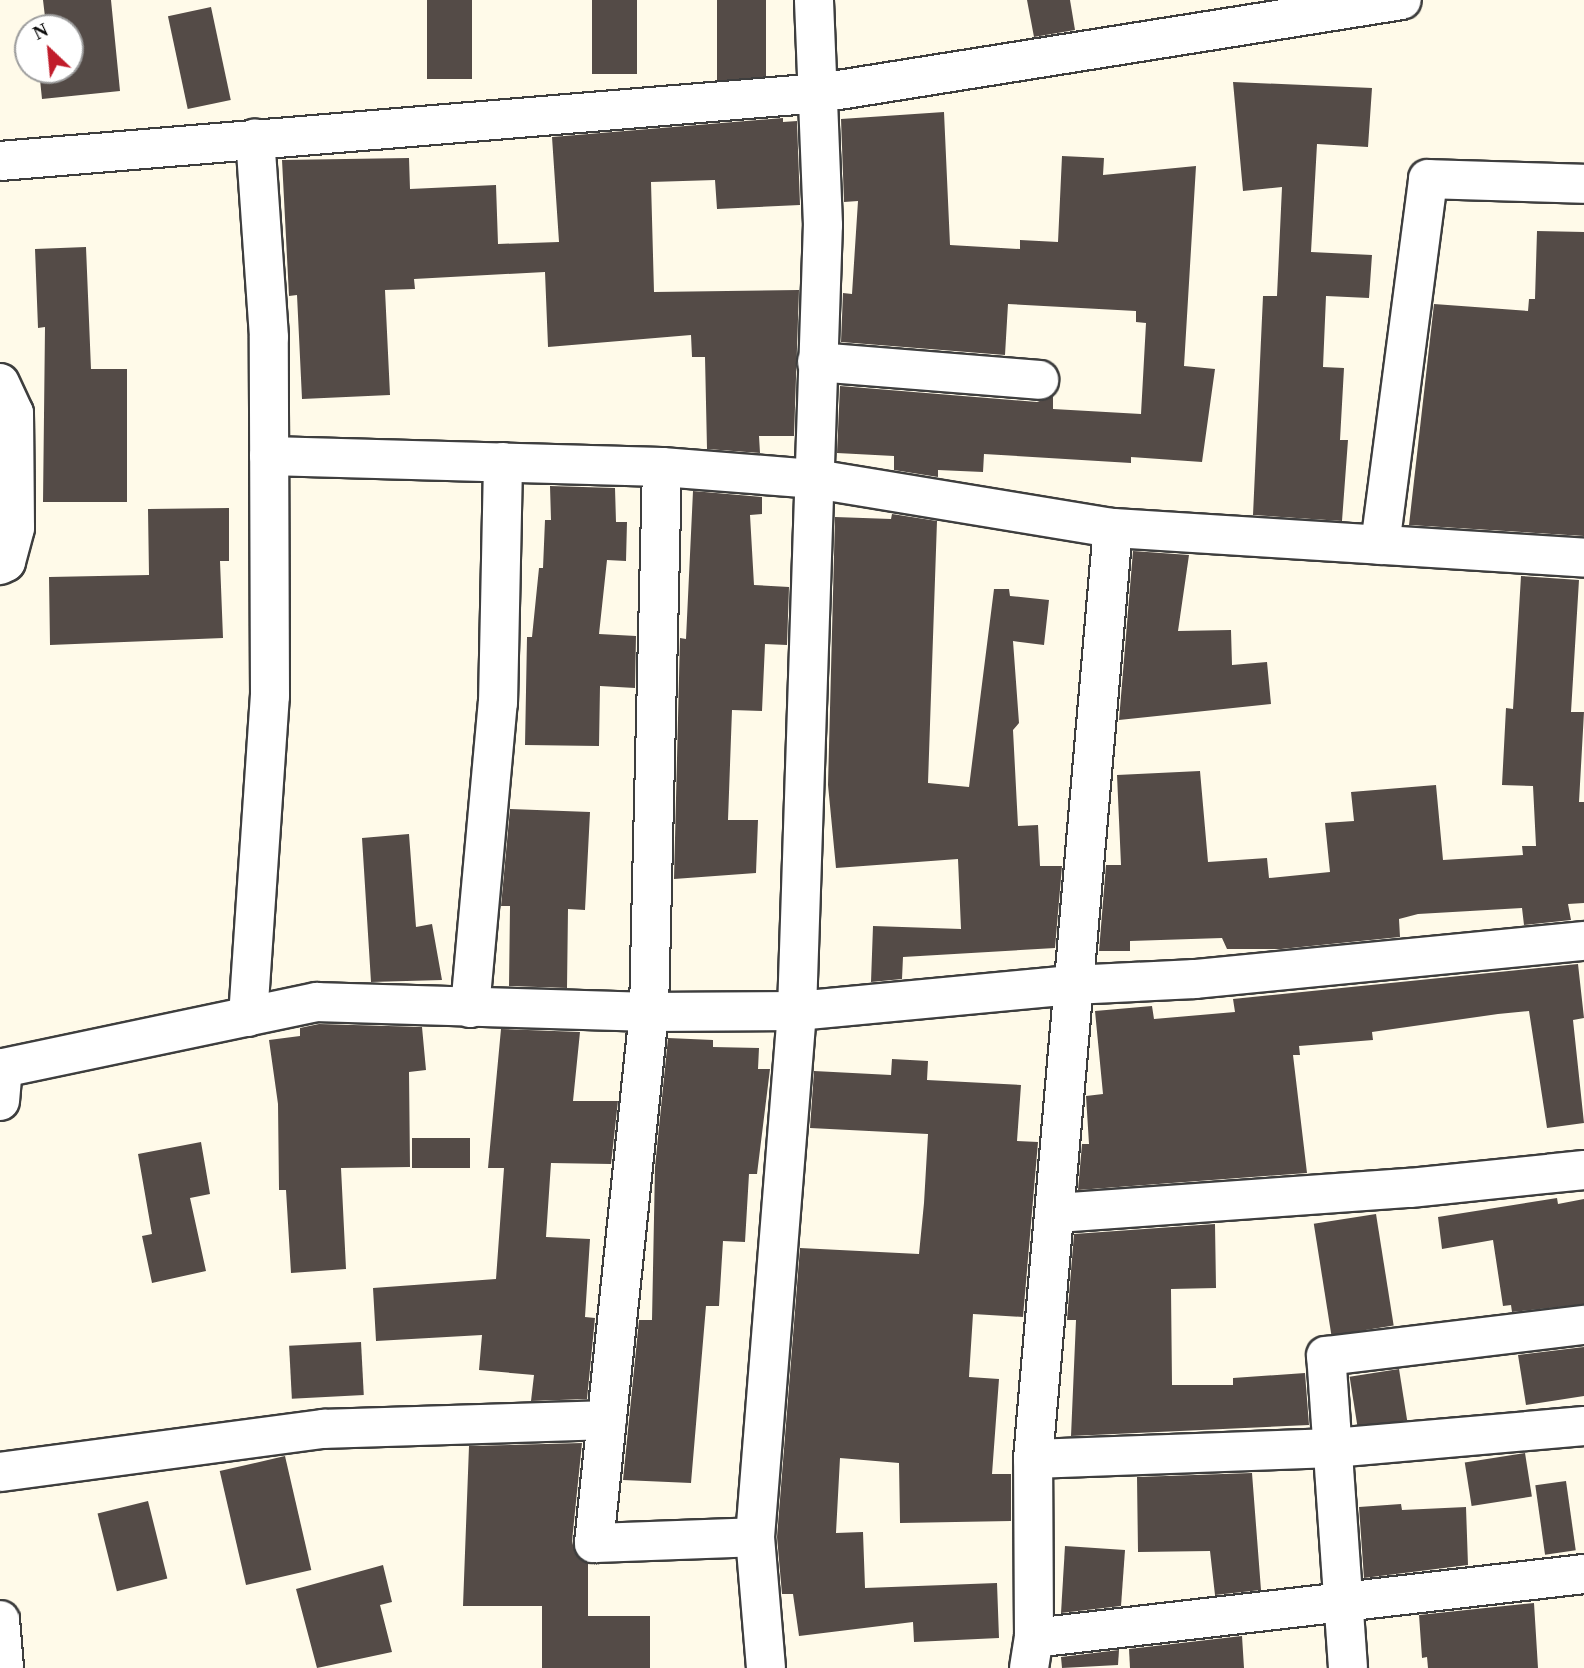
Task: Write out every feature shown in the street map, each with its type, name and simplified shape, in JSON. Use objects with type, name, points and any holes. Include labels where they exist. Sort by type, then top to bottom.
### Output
[{"type":"street","points":[[766,1668],[755,1537],[797,1011],[816,479],[817,362],[823,225],[820,93],[814,0]]},
{"type":"street","points":[[0,161],[820,93],[1402,0]]},
{"type":"street","points":[[248,1017],[270,696],[269,337],[255,138]]},
{"type":"street","points":[[1380,545],[1428,179],[1584,184]]},
{"type":"street","points":[[817,362],[1039,380]]},
{"type":"street","points":[[0,383],[14,413],[15,528],[6,562],[0,565]]},
{"type":"street","points":[[269,456],[662,467],[816,479],[1113,528],[1584,558]]},
{"type":"street","points":[[470,1008],[498,703],[503,462]]},
{"type":"street","points":[[662,467],[649,1012],[594,1543],[755,1537]]},
{"type":"street","points":[[1113,528],[1072,985],[1058,1213],[1033,1459],[1031,1653],[1345,1604],[1584,1574]]},
{"type":"street","points":[[0,1101],[3,1068],[317,1002],[649,1012],[797,1011],[1072,985],[1195,979],[1584,941]]},
{"type":"street","points":[[1058,1213],[1410,1188],[1584,1170]]},
{"type":"street","points":[[1348,1668],[1326,1356],[1584,1325]]},
{"type":"street","points":[[0,1472],[324,1429],[607,1420]]},
{"type":"street","points":[[1033,1459],[1333,1448],[1584,1426]]},
{"type":"street","points":[[0,1620],[4,1668]]},
{"type":"building","points":[[43,0],[111,0],[120,91],[42,99],[40,84],[84,84],[84,14],[45,14]]},
{"type":"building","points":[[427,0],[472,0],[472,79],[427,79]]},
{"type":"building","points":[[592,0],[637,0],[637,74],[592,74]]},
{"type":"building","points":[[717,0],[766,0],[766,80],[717,80]]},
{"type":"building","points":[[1027,0],[1070,0],[1075,30],[1034,37]]},
{"type":"building","points":[[211,7],[231,100],[188,109],[168,16]]},
{"type":"building","points":[[1233,82],[1372,88],[1368,147],[1317,144],[1311,252],[1372,255],[1369,298],[1326,296],[1323,367],[1344,368],[1340,440],[1348,440],[1342,521],[1253,515],[1263,296],[1277,296],[1282,187],[1243,191]]},
{"type":"building","points":[[944,112],[950,245],[1020,249],[1020,240],[1058,242],[1062,156],[1104,158],[1103,175],[1196,166],[1184,366],[1215,369],[1202,462],[1131,457],[1131,463],[984,454],[983,472],[938,470],[938,477],[894,470],[894,456],[837,453],[840,386],[1037,402],[1053,396],[1053,409],[1141,414],[1146,323],[1136,322],[1136,311],[1008,304],[1005,355],[841,342],[843,293],[852,294],[858,201],[844,202],[841,119]]},
{"type":"building","points":[[783,118],[783,122],[797,121],[800,205],[717,209],[715,180],[651,182],[654,292],[799,290],[794,436],[759,436],[760,453],[707,449],[705,357],[692,357],[691,335],[548,347],[545,272],[414,279],[415,289],[385,290],[390,395],[302,399],[297,295],[289,296],[282,160],[409,158],[410,189],[496,185],[498,244],[559,242],[552,137]]},
{"type":"building","points":[[1537,231],[1584,232],[1584,536],[1409,525],[1434,304],[1528,311],[1529,299],[1535,299]]},
{"type":"building","points":[[86,247],[91,369],[127,369],[127,502],[43,502],[45,327],[38,328],[35,249]]},
{"type":"building","points":[[550,486],[615,488],[616,522],[627,522],[626,561],[607,560],[599,634],[636,636],[635,688],[600,686],[599,746],[525,745],[527,637],[532,637],[539,568],[543,568],[545,520],[551,520]]},
{"type":"building","points":[[693,491],[762,497],[762,514],[750,515],[754,585],[789,587],[787,645],[765,644],[762,711],[732,710],[728,820],[758,820],[756,873],[674,879],[680,638],[686,639]]},
{"type":"building","points":[[229,508],[229,561],[220,561],[223,638],[50,645],[49,577],[149,575],[148,509]]},
{"type":"building","points":[[892,514],[937,521],[928,783],[969,787],[994,589],[1009,589],[1010,596],[1049,600],[1044,645],[1013,641],[1019,723],[1013,730],[1018,826],[1038,825],[1040,866],[1062,866],[1055,948],[903,957],[902,979],[871,982],[873,926],[961,929],[958,859],[836,868],[828,785],[835,517],[891,519]]},
{"type":"building","points":[[1133,551],[1189,555],[1178,631],[1231,630],[1232,665],[1267,662],[1271,704],[1119,720]]},
{"type":"building","points":[[1521,576],[1579,580],[1571,712],[1584,712],[1579,802],[1584,802],[1584,903],[1568,904],[1571,920],[1524,925],[1522,908],[1418,914],[1399,919],[1400,937],[1281,949],[1227,949],[1222,938],[1130,941],[1130,951],[1099,951],[1106,865],[1121,865],[1117,775],[1200,771],[1208,862],[1267,858],[1269,878],[1330,872],[1325,823],[1354,821],[1351,792],[1436,785],[1443,860],[1523,855],[1522,846],[1536,846],[1533,786],[1502,785],[1506,708],[1513,709]]},
{"type":"building","points":[[510,809],[590,812],[585,910],[568,909],[567,988],[509,986],[510,906],[501,906]]},
{"type":"building","points":[[409,834],[416,927],[432,924],[442,980],[371,982],[362,838]]},
{"type":"building","points":[[1578,964],[1584,1018],[1573,1020],[1584,1123],[1547,1128],[1529,1011],[1498,1014],[1372,1032],[1373,1040],[1299,1046],[1300,1055],[1293,1055],[1307,1173],[1078,1190],[1082,1144],[1089,1144],[1086,1096],[1103,1094],[1095,1011],[1152,1006],[1154,1019],[1235,1012],[1233,999]]},
{"type":"building","points":[[319,1024],[422,1027],[426,1070],[409,1072],[410,1167],[341,1168],[346,1269],[291,1273],[286,1190],[279,1190],[278,1104],[269,1040],[300,1036],[300,1028]]},
{"type":"building","points":[[501,1029],[580,1032],[573,1101],[618,1101],[611,1164],[551,1163],[546,1237],[590,1239],[585,1317],[595,1318],[587,1399],[531,1401],[534,1375],[479,1370],[482,1335],[376,1341],[373,1288],[496,1279],[504,1168],[488,1168]]},
{"type":"building","points":[[668,1038],[713,1040],[713,1047],[759,1048],[758,1069],[770,1069],[757,1174],[749,1174],[745,1242],[723,1241],[719,1306],[706,1306],[691,1483],[623,1480],[639,1320],[652,1320],[655,1167]]},
{"type":"building","points":[[892,1059],[928,1061],[927,1080],[1021,1085],[1017,1141],[1038,1142],[1023,1317],[973,1314],[969,1377],[999,1379],[992,1474],[1011,1474],[1011,1521],[900,1523],[899,1463],[840,1458],[836,1533],[863,1532],[865,1588],[997,1583],[999,1638],[914,1642],[913,1622],[799,1636],[793,1594],[782,1594],[777,1537],[800,1248],[919,1254],[924,1203],[928,1134],[810,1128],[814,1071],[891,1075]]},
{"type":"building","points":[[412,1138],[470,1138],[470,1168],[412,1168]]},
{"type":"building","points":[[201,1142],[210,1194],[190,1198],[206,1271],[152,1283],[142,1236],[152,1234],[138,1154]]},
{"type":"building","points":[[1557,1198],[1558,1204],[1584,1199],[1584,1304],[1512,1312],[1511,1305],[1503,1306],[1493,1240],[1442,1249],[1438,1217]]},
{"type":"building","points":[[1376,1214],[1394,1326],[1331,1335],[1314,1224]]},
{"type":"building","points":[[1215,1224],[1216,1288],[1171,1289],[1172,1385],[1233,1385],[1233,1378],[1305,1373],[1309,1425],[1071,1436],[1076,1320],[1067,1320],[1074,1234]]},
{"type":"building","points":[[361,1342],[364,1395],[292,1399],[289,1346]]},
{"type":"building","points":[[1584,1347],[1584,1396],[1526,1405],[1518,1355]]},
{"type":"building","points":[[1399,1369],[1407,1420],[1358,1428],[1350,1377]]},
{"type":"building","points":[[582,1443],[572,1541],[575,1553],[588,1563],[588,1616],[650,1616],[650,1668],[542,1668],[542,1606],[463,1606],[469,1446]]},
{"type":"building","points":[[1525,1453],[1532,1496],[1472,1506],[1465,1463]]},
{"type":"building","points":[[285,1456],[311,1570],[246,1585],[220,1471]]},
{"type":"building","points":[[1252,1473],[1261,1590],[1215,1595],[1210,1551],[1138,1552],[1137,1477]]},
{"type":"building","points":[[1566,1481],[1576,1550],[1545,1555],[1535,1485]]},
{"type":"building","points":[[148,1501],[167,1579],[117,1591],[98,1514]]},
{"type":"building","points":[[1401,1504],[1402,1510],[1466,1507],[1468,1565],[1364,1578],[1359,1507]]},
{"type":"building","points":[[1065,1546],[1125,1550],[1121,1606],[1061,1613]]},
{"type":"building","points":[[383,1565],[392,1602],[380,1605],[392,1652],[317,1668],[296,1589]]},
{"type":"building","points":[[1534,1603],[1538,1668],[1428,1668],[1427,1657],[1422,1658],[1419,1615]]},
{"type":"building","points":[[1242,1636],[1244,1668],[1130,1668],[1129,1649]]},
{"type":"building","points":[[1119,1650],[1118,1665],[1062,1668],[1061,1657]]}]
